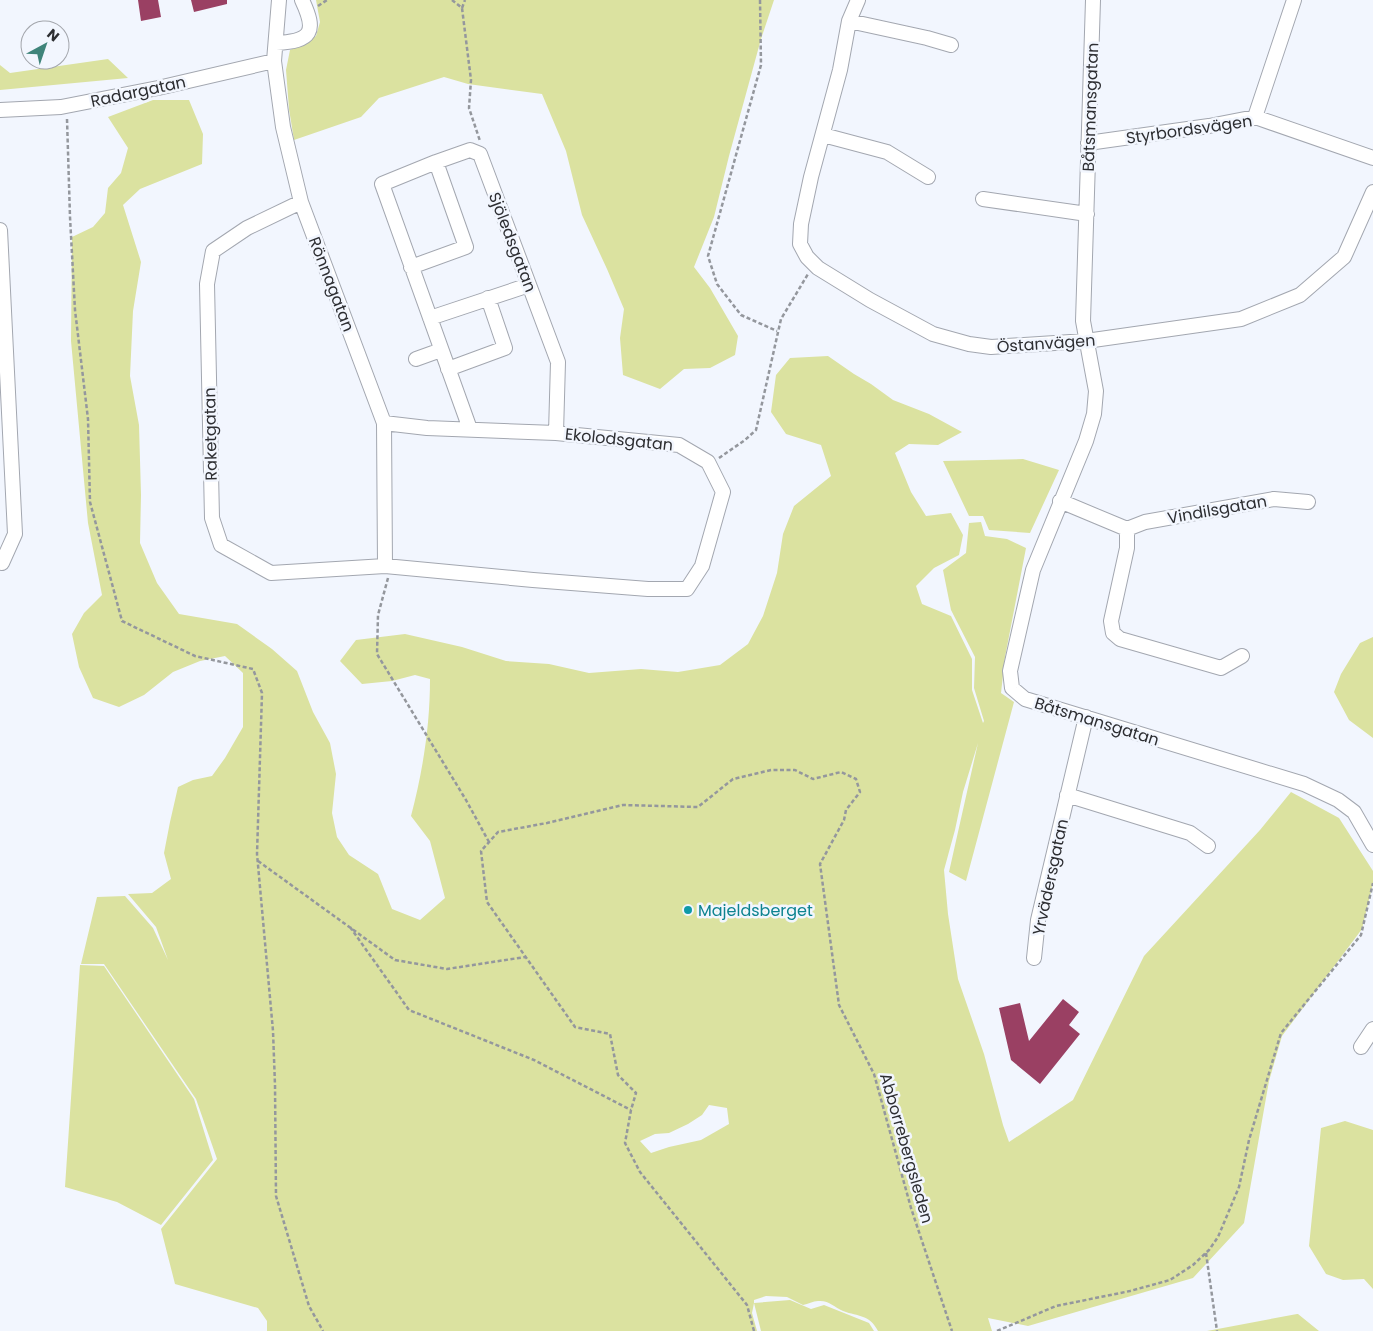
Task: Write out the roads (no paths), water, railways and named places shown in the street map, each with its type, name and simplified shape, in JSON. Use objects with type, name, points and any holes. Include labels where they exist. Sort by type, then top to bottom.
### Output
[{"type":"street","name":"Rönnagatan","points":[[278,0],[274,61],[283,127],[301,202],[384,423],[388,567]]},
{"type":"street","points":[[276,43],[292,42],[304,37],[310,28],[310,18],[302,0]]},
{"type":"street","name":"Östanvägen","points":[[858,0],[849,21],[840,70],[811,177],[800,224],[800,244],[807,257],[818,268],[870,300],[933,334],[969,344],[991,347],[1086,342],[1241,319],[1300,295],[1344,257],[1373,192]]},
{"type":"street","name":"Båtsmansgatan","points":[[1093,0],[1088,143],[1088,214],[1083,321],[1096,391],[1094,414],[1086,441],[1032,570],[1010,671],[1012,688],[1025,699],[1304,784],[1338,800],[1354,812],[1373,845]]},
{"type":"street","points":[[1255,117],[1294,0]]},
{"type":"street","points":[[849,21],[951,44]]},
{"type":"street","name":"Radargatan","points":[[0,110],[61,107],[158,88],[274,61]]},
{"type":"street","name":"Styrbordsvägen","points":[[1088,143],[1209,126],[1255,117],[1373,158]]},
{"type":"street","points":[[823,135],[887,152],[928,177]]},
{"type":"street","name":"Sjöledsgatan","points":[[436,162],[470,150],[480,154],[558,362],[556,433]]},
{"type":"street","points":[[411,267],[466,247],[436,162],[382,184],[411,267],[470,430]]},
{"type":"street","points":[[983,199],[1088,214]]},
{"type":"street","name":"Raketgatan","points":[[301,202],[248,228],[213,251],[207,284],[212,518],[221,545],[271,573],[388,567]]},
{"type":"street","points":[[0,230],[15,534],[2,563]]},
{"type":"street","points":[[430,318],[529,285]]},
{"type":"street","points":[[448,369],[505,348],[488,298]]},
{"type":"street","points":[[416,359],[441,350]]},
{"type":"street","name":"Ekolodsgatan","points":[[384,423],[427,428],[556,433],[679,445],[708,462],[723,492],[702,566],[687,589],[542,581],[388,567]]},
{"type":"street","name":"Vindilsgatan","points":[[1127,529],[1144,522],[1274,499],[1308,502]]},
{"type":"street","points":[[1060,501],[1127,529],[1127,548],[1111,621],[1112,633],[1120,639],[1221,668],[1242,656]]},
{"type":"street","name":"Yrvädersgatan","points":[[1034,958],[1038,920],[1086,717]]},
{"type":"street","name":"Yrvädersgatan","points":[[1067,795],[1190,833],[1208,846]]},
{"type":"street","points":[[1361,1047],[1373,1029]]},
{"type":"place","name":"Majeldsberget","points":[[688,910]]}]
